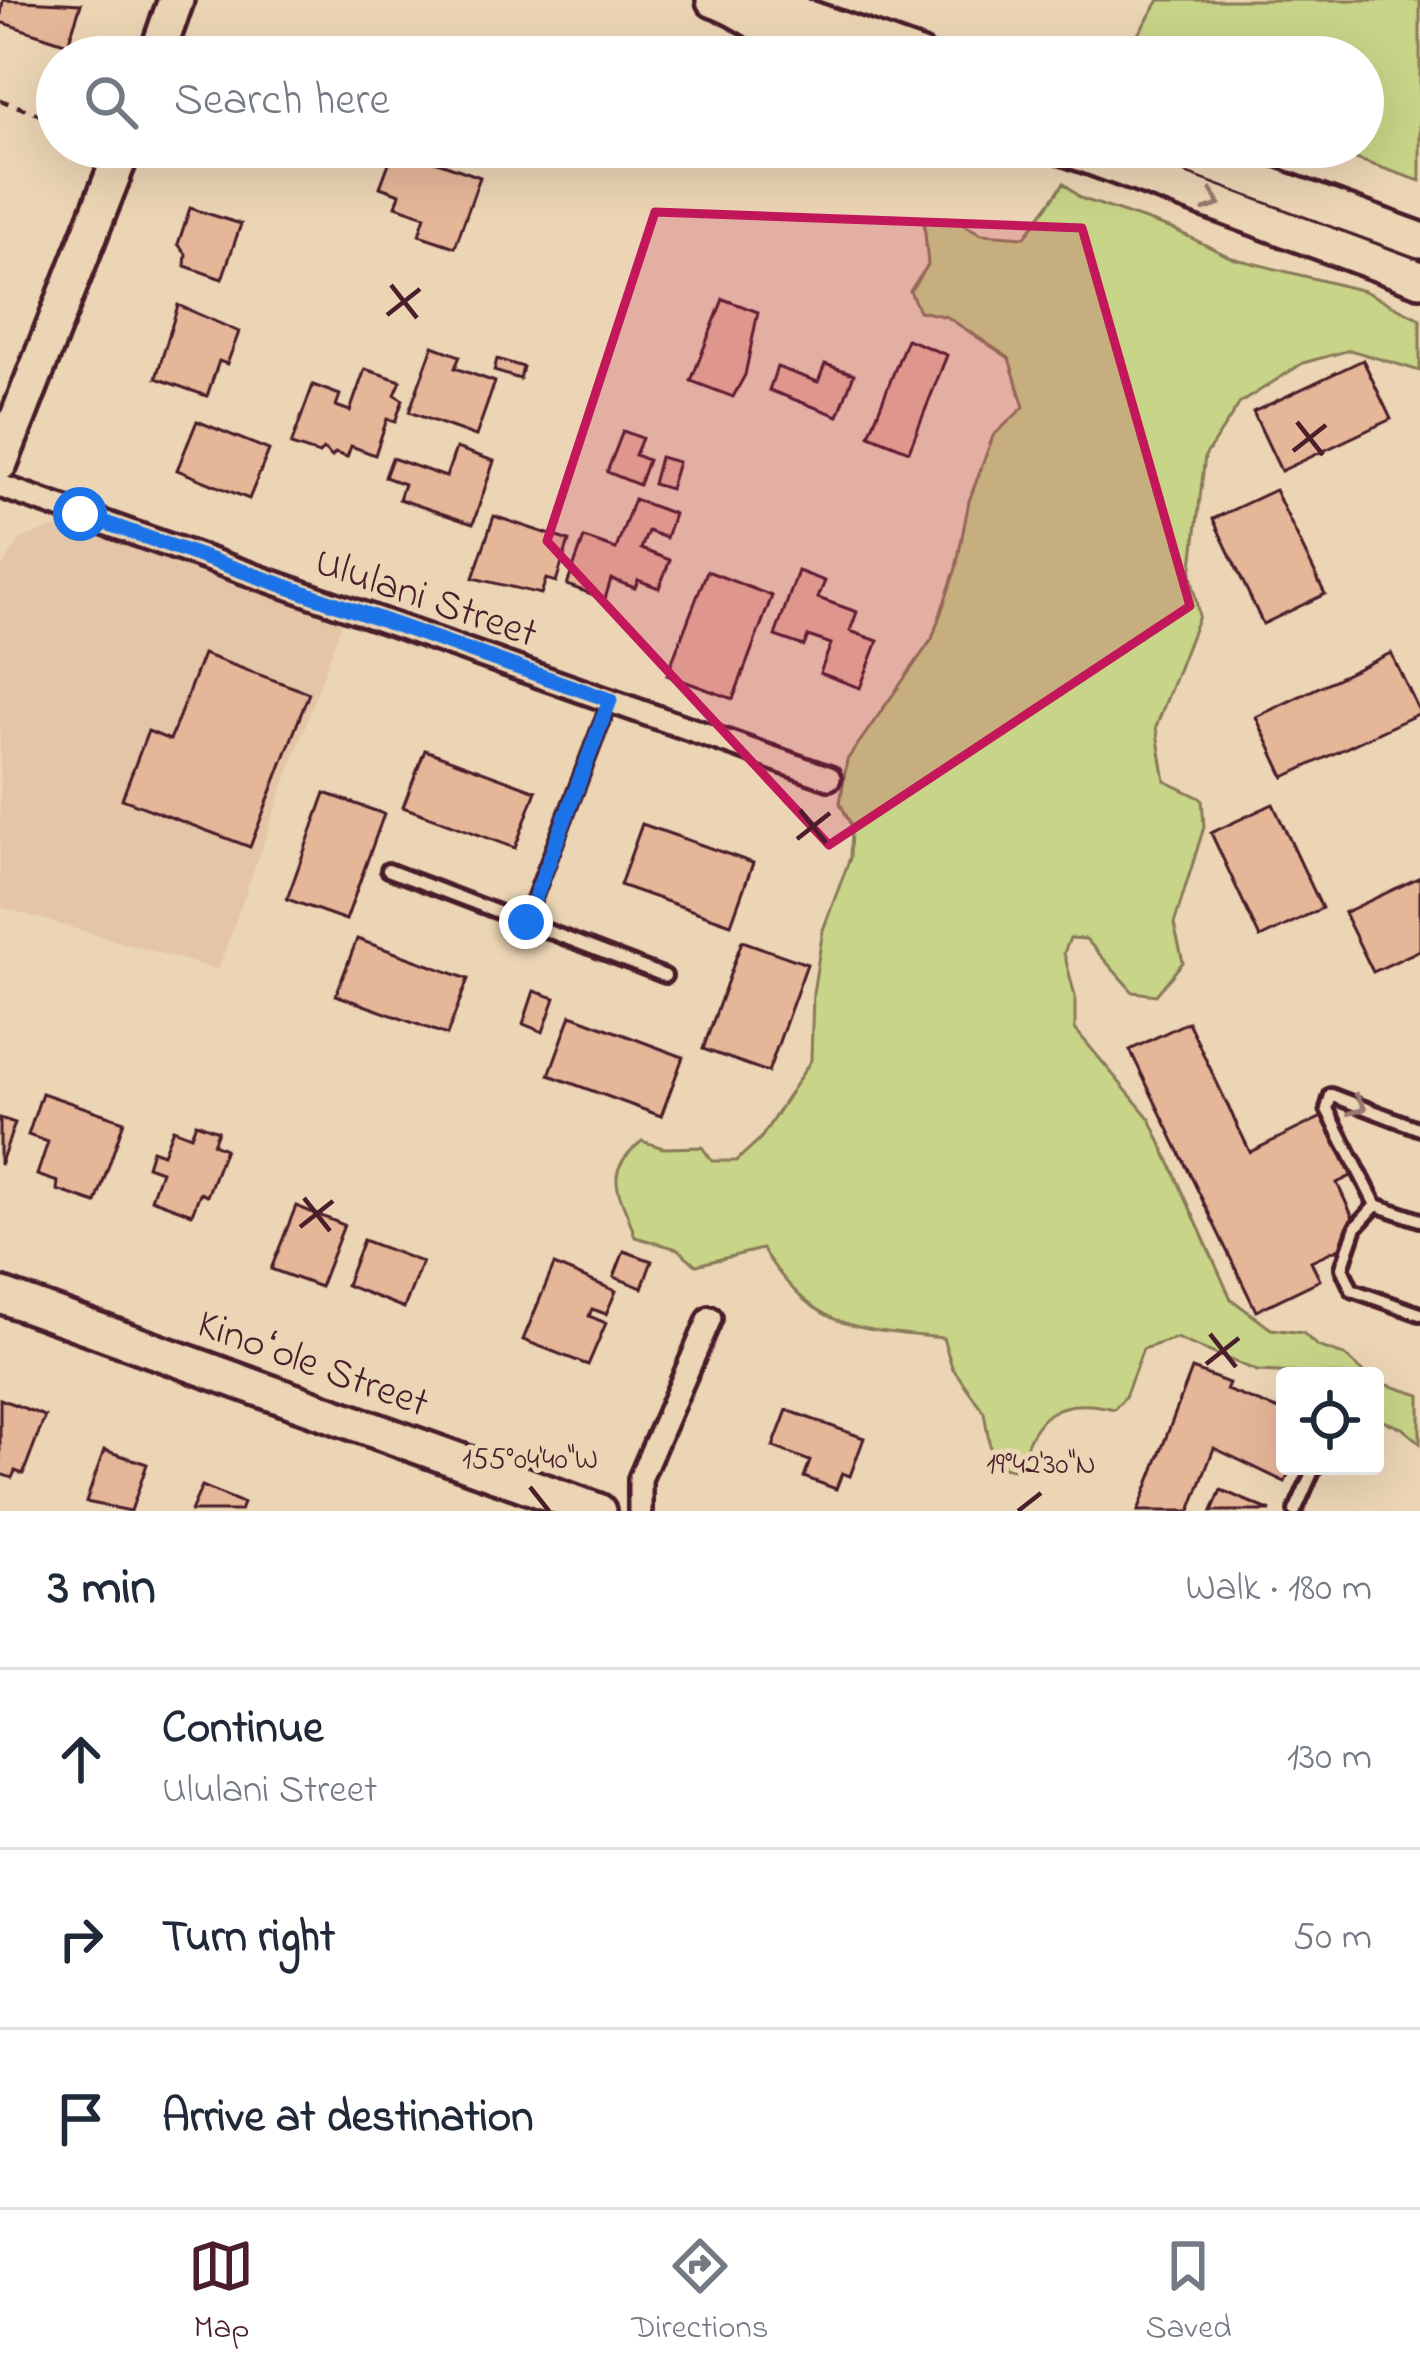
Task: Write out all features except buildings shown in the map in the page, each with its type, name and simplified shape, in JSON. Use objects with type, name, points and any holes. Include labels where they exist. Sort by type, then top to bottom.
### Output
[{"type":"street","points":[[163,36],[176,0]]},
{"type":"street","points":[[733,3],[776,36]]},
{"type":"street","points":[[733,3],[783,8],[861,36]]},
{"type":"street","points":[[0,463],[116,168]]},
{"type":"street","points":[[1121,168],[1420,279]]},
{"type":"street","points":[[1223,168],[1420,240]]},
{"type":"street","name":"Ululani Street","points":[[0,486],[829,778]]},
{"type":"street","name":"Kinoʻole Street","points":[[0,1295],[598,1511]]},
{"type":"street","points":[[640,1511],[640,1479],[710,1318]]},
{"type":"lane","points":[[526,922],[610,700]]},
{"type":"lane","points":[[388,870],[664,976]]},
{"type":"lane","points":[[1420,1130],[1330,1095],[1327,1109],[1376,1205],[1420,1220]]},
{"type":"lane","points":[[1376,1205],[1355,1227],[1342,1268],[1352,1291],[1420,1314]]},
{"type":"lane","points":[[1295,1511],[1311,1475]]},
{"type":"path","points":[[0,100],[36,113]]},
{"type":"highlighted area","points":[[655,212],[1082,228],[1190,606],[829,845],[547,541]]},
{"type":"shaded area","points":[[63,525],[343,620],[218,970],[0,907],[0,569],[22,538]]},
{"type":"green space","points":[[1159,0],[1420,0],[1420,181],[1382,168],[1384,36],[1137,36]]},
{"type":"green space","points":[[1064,183],[1080,198],[1175,230],[1232,258],[1364,291],[1420,319],[1420,371],[1350,350],[1303,363],[1240,403],[1205,456],[1191,574],[1199,616],[1156,727],[1165,781],[1202,799],[1204,827],[1174,924],[1183,962],[1156,995],[1133,992],[1086,939],[1070,938],[1064,953],[1075,996],[1075,1029],[1150,1119],[1231,1299],[1271,1329],[1303,1333],[1357,1367],[1257,1371],[1176,1338],[1143,1349],[1125,1397],[1114,1409],[1077,1405],[1062,1408],[1039,1423],[1019,1470],[993,1465],[984,1412],[952,1367],[943,1338],[884,1332],[838,1320],[800,1296],[762,1249],[696,1265],[678,1249],[635,1237],[617,1176],[628,1153],[642,1141],[663,1148],[702,1147],[712,1161],[736,1161],[761,1138],[811,1060],[813,993],[823,930],[850,858],[851,825],[840,803],[847,760],[932,639],[956,568],[969,501],[993,436],[1024,407],[1009,358],[947,317],[919,311],[910,291],[928,265],[924,221],[948,217],[982,234],[1025,237]]},
{"type":"green space","points":[[1384,1384],[1420,1395],[1420,1443],[1384,1421]]},
{"type":"route","points":[[80,514],[610,700],[526,922]]}]
